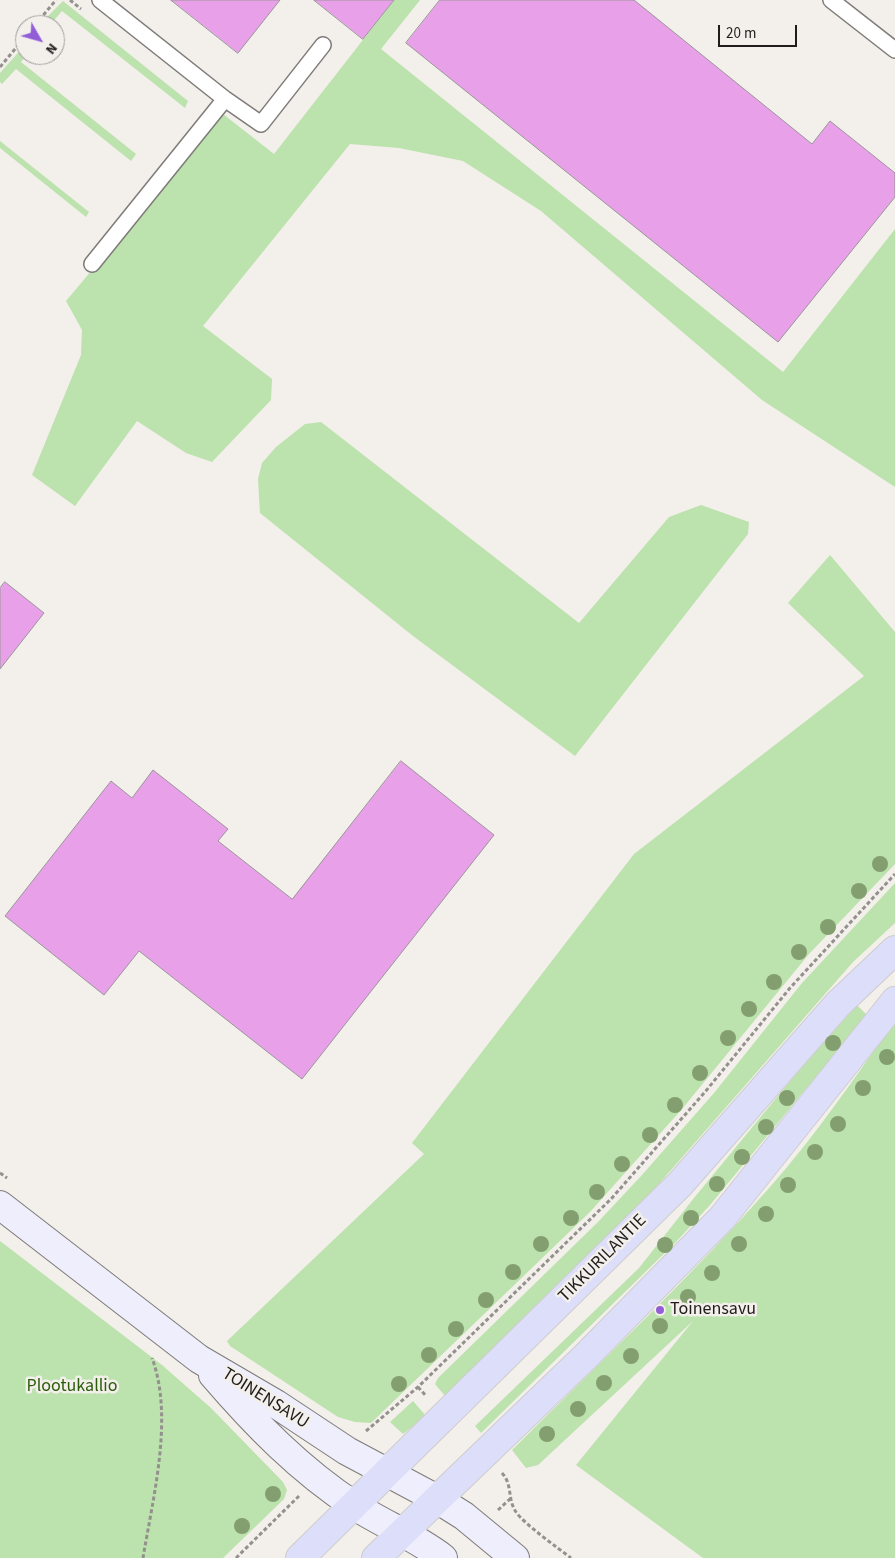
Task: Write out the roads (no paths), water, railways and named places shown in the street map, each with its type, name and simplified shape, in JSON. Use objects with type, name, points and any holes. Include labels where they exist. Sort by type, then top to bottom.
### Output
[{"type":"main road","name":"TIKKURILANTIE","points":[[300,1558],[680,1184],[838,1004],[895,950]]},
{"type":"main road","points":[[376,1558],[585,1357],[722,1218],[895,1001]]},
{"type":"street","name":"TOINENSAVU","points":[[0,1205],[199,1358],[276,1404],[347,1451],[437,1499],[464,1516],[515,1558]]},
{"type":"street","name":"TOINENSAVU","points":[[199,1358],[246,1414],[301,1466],[354,1506],[443,1558]]},
{"type":"lane","points":[[100,0],[225,99],[261,124],[323,45]]},
{"type":"lane","points":[[831,0],[895,50]]},
{"type":"lane","points":[[92,264],[225,99]]},
{"type":"place","name":"Toinensavu","points":[[660,1310]]},
{"type":"park label","name":"Plootukallio","points":[[72,1387]]}]
